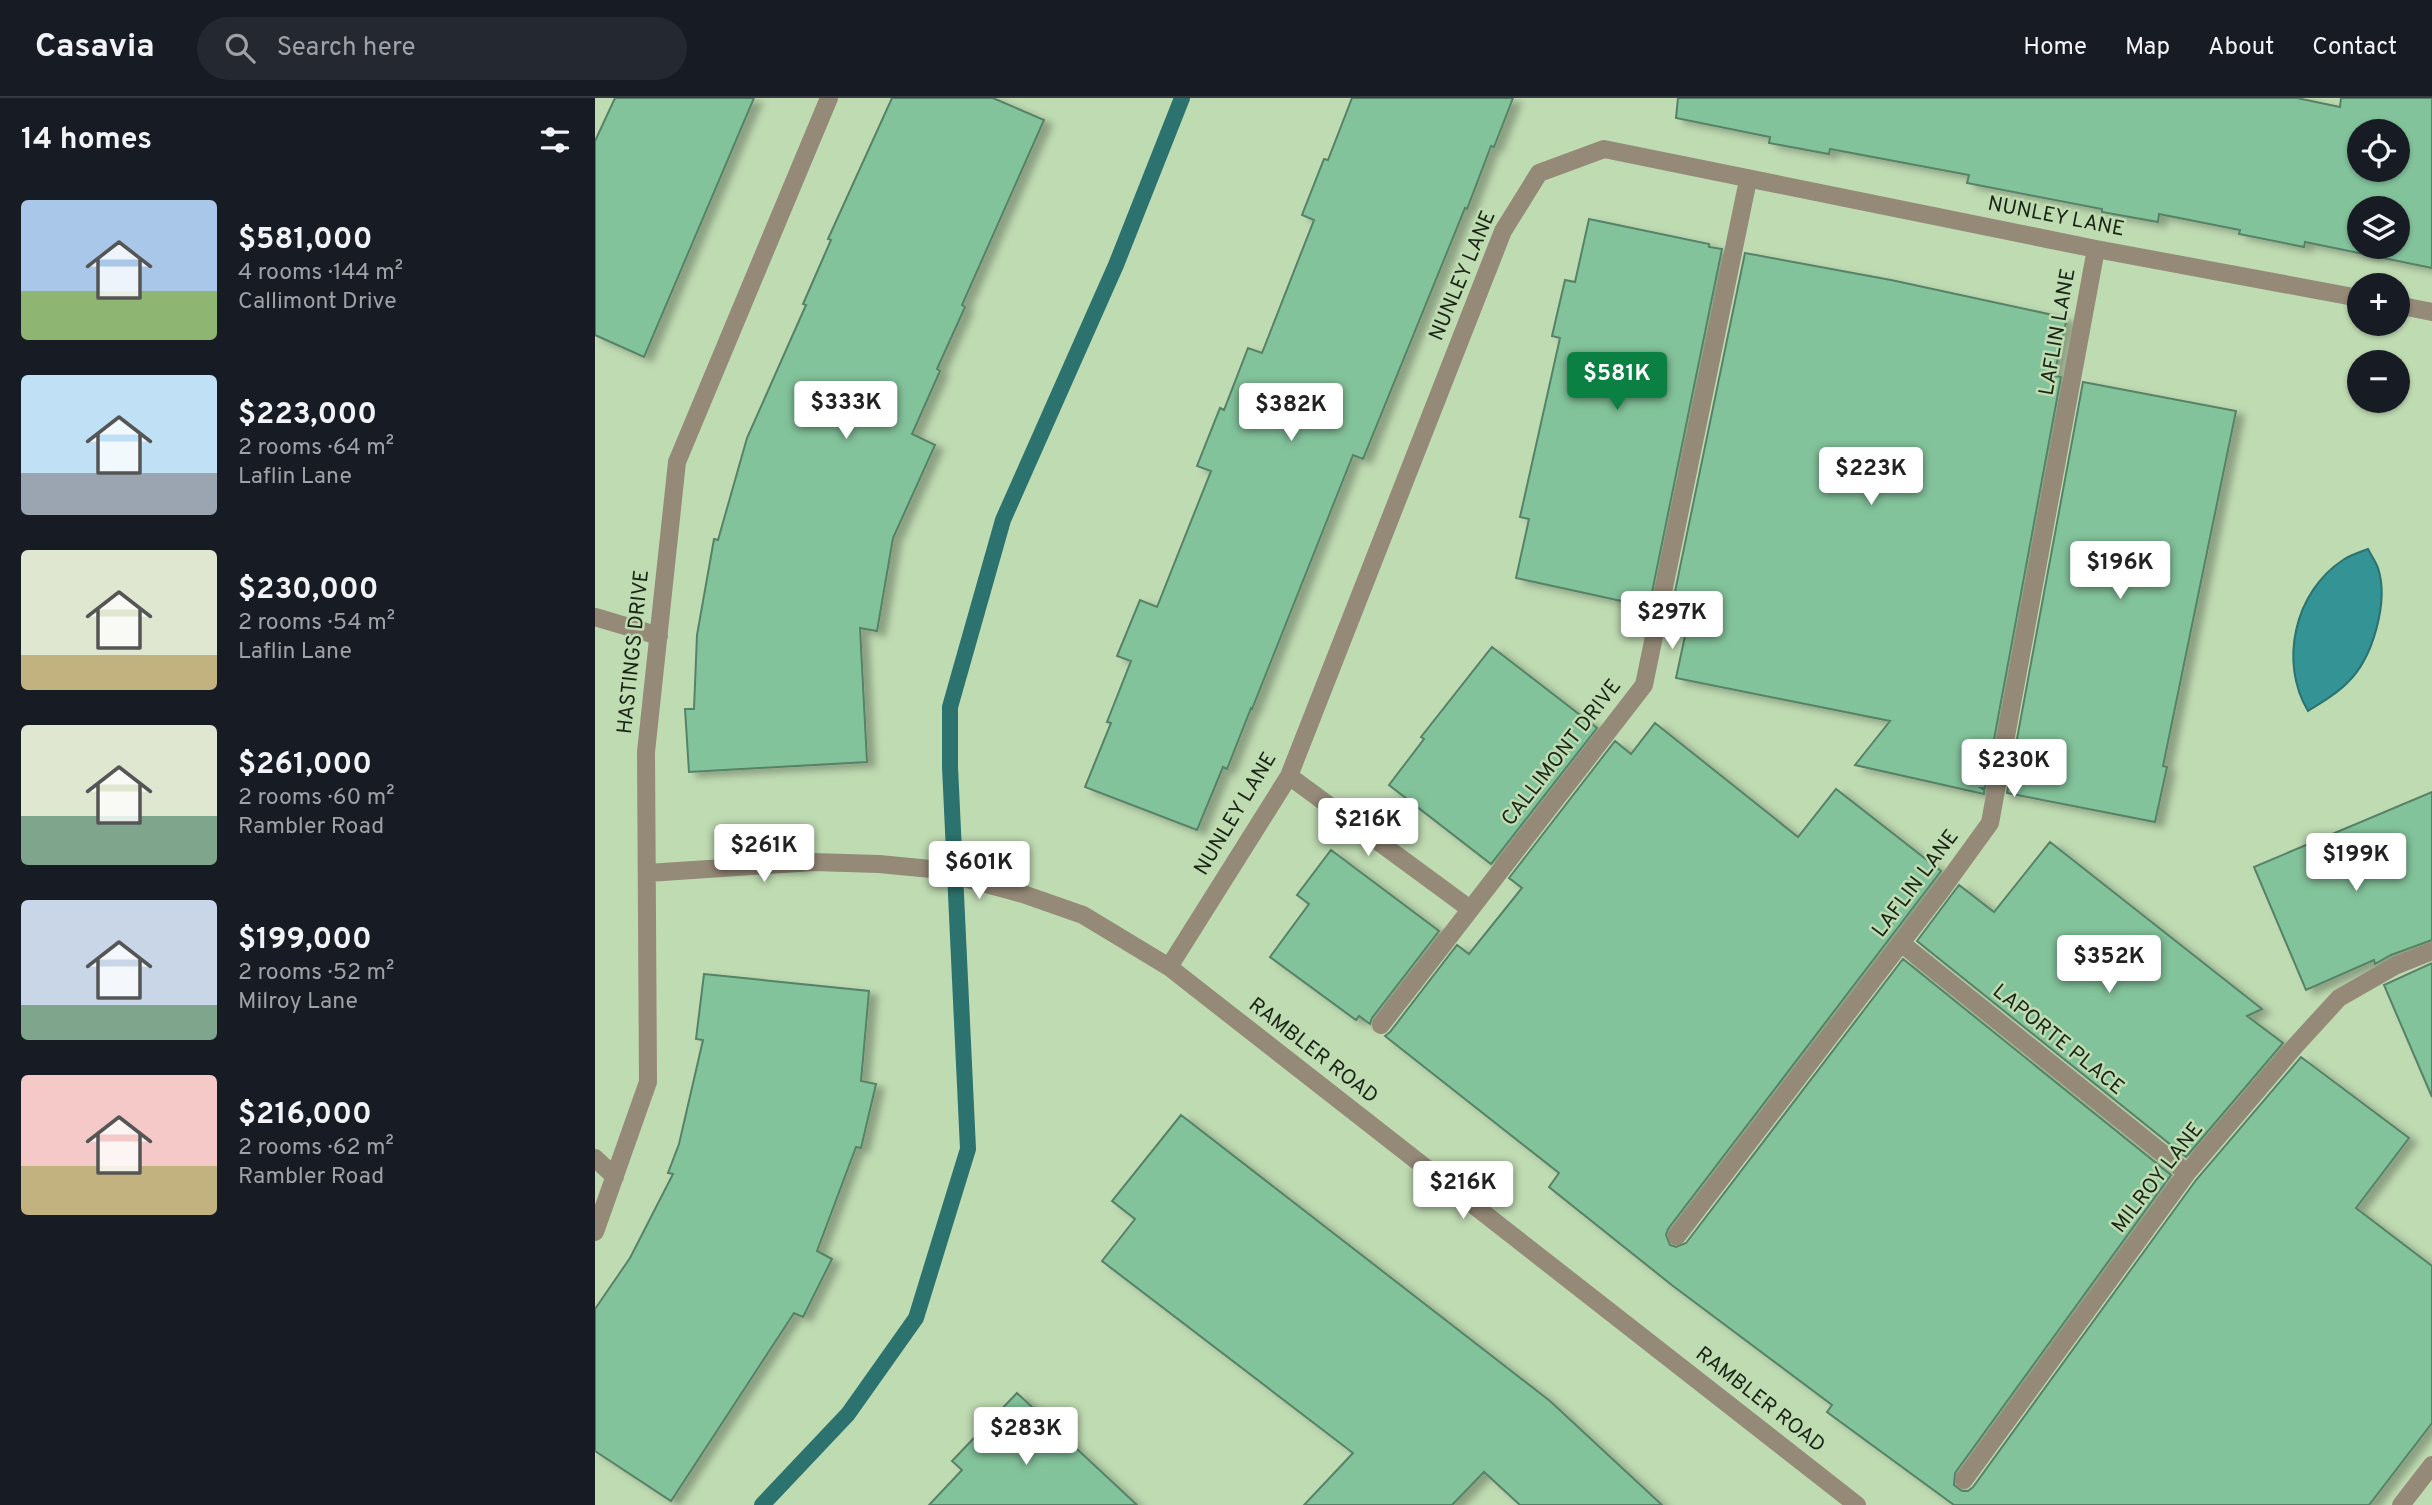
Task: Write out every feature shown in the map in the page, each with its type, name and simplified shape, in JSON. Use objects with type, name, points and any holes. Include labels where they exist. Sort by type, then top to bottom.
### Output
[{"type":"street","name":"HASTINGS DRIVE","points":[[595,1232],[648,1082],[646,752],[677,463],[829,98]]},
{"type":"street","name":"NUNLEY LANE","points":[[1169,967],[1289,776],[1503,231],[1539,173],[1605,149],[2096,249],[2347,296]]},
{"type":"street","name":"CALLIMONT DRIVE","points":[[1381,1025],[1644,685],[1748,180]]},
{"type":"street","name":"LAFLIN LANE","points":[[1677,1236],[1990,823],[2096,249]]},
{"type":"street","points":[[2410,308],[2432,312]]},
{"type":"street","points":[[595,617],[659,636]]},
{"type":"street","points":[[1289,776],[1470,909]]},
{"type":"street","name":"RAMBLER ROAD","points":[[648,873],[813,862],[931,869],[1023,894],[1083,915],[1169,967],[1857,1505]]},
{"type":"street","name":"LAPORTE PLACE","points":[[1901,943],[2187,1173]]},
{"type":"street","name":"MILROY LANE","points":[[1964,1479],[2187,1173],[2339,998],[2395,966],[2432,951]]},
{"type":"street","points":[[595,1158],[615,1177]]},
{"type":"street","points":[[2400,1505],[2432,1465]]},
{"type":"water","points":[[2368,549],[2378,568],[2381,581],[2377,628],[2357,672],[2334,694],[2308,711],[2294,672],[2296,629],[2303,609],[2326,574],[2346,558]]},
{"type":"building","points":[[615,98],[754,98],[644,357],[595,335],[595,141]]},
{"type":"building","points":[[892,98],[993,98],[1044,120],[962,305],[965,307],[912,434],[935,445],[893,538],[877,631],[860,628],[867,762],[689,772],[685,709],[694,709],[697,635],[714,539],[718,540],[747,438],[806,305],[803,304],[831,240],[828,239]]},
{"type":"building","points":[[1352,98],[1513,98],[1467,209],[1465,208],[1363,459],[1353,455],[1252,709],[1227,769],[1223,767],[1197,830],[1085,787],[1111,723],[1107,722],[1131,661],[1117,656],[1140,600],[1157,607],[1211,471],[1197,466],[1220,408],[1224,410],[1248,348],[1262,353],[1314,220],[1302,215],[1324,159],[1328,160]]},
{"type":"building","points":[[1678,98],[2297,98],[2340,107],[2341,98],[2432,98],[2432,268],[2388,259],[2410,259],[2410,196],[2347,196],[2347,251],[2305,242],[2304,247],[2239,234],[2240,230],[2159,214],[2158,222],[2102,212],[2102,209],[1967,183],[1969,175],[1830,149],[1829,154],[1769,143],[1770,137],[1676,118]]},
{"type":"building","points":[[1589,219],[1722,249],[1649,607],[1516,578],[1529,519],[1520,517],[1560,338],[1552,336],[1565,280],[1575,282]]},
{"type":"building","points":[[1745,253],[1891,280],[2067,318],[2054,376],[2061,377],[1985,788],[1981,788],[1984,794],[1855,765],[1890,721],[1676,678],[1689,617],[1671,611]]},
{"type":"building","points":[[2083,382],[2236,411],[2163,766],[2167,767],[2155,822],[2007,793]]},
{"type":"building","points":[[1492,647],[1597,728],[1491,864],[1389,785],[1424,739],[1421,737]]},
{"type":"building","points":[[1655,723],[1798,837],[1836,789],[1941,871],[1668,1229],[1666,1235],[1670,1245],[1676,1247],[1686,1243],[1903,959],[2171,1175],[1955,1473],[1954,1485],[1962,1491],[1968,1491],[2196,1180],[2301,1057],[2409,1138],[2356,1208],[2432,1266],[2432,1423],[2369,1505],[1954,1505],[1827,1412],[1832,1405],[1673,1286],[1549,1187],[1559,1173],[1385,1036],[1457,945],[1469,954],[1522,888],[1509,878],[1615,741],[1631,754]]},
{"type":"building","points":[[2432,792],[2432,940],[2375,964],[2374,960],[2306,990],[2254,867]]},
{"type":"building","points":[[2050,842],[2262,1009],[2247,1016],[2283,1043],[2186,1157],[1917,941],[1959,885],[1994,912]]},
{"type":"building","points":[[1331,850],[1439,931],[1370,1024],[1359,1016],[1356,1020],[1270,957],[1309,904],[1297,895]]},
{"type":"building","points":[[2432,963],[2432,1097],[2384,985]]},
{"type":"building","points":[[704,974],[869,991],[861,1081],[876,1084],[861,1148],[856,1147],[817,1251],[832,1259],[803,1317],[794,1313],[671,1501],[595,1451],[595,1309],[630,1258],[673,1174],[668,1173],[679,1144],[703,1040],[696,1039]]},
{"type":"building","points":[[1181,1115],[1550,1401],[1662,1505],[1520,1505],[1484,1472],[1452,1505],[1304,1505],[1353,1453],[1102,1261],[1135,1219],[1112,1201]]},
{"type":"building","points":[[1017,1393],[1137,1505],[929,1505],[962,1470],[952,1461]]},
{"type":"waterway","points":[[762,1505],[848,1414],[916,1318],[968,1149],[950,767],[950,707],[1003,520],[1116,265],[1182,98]]}]
